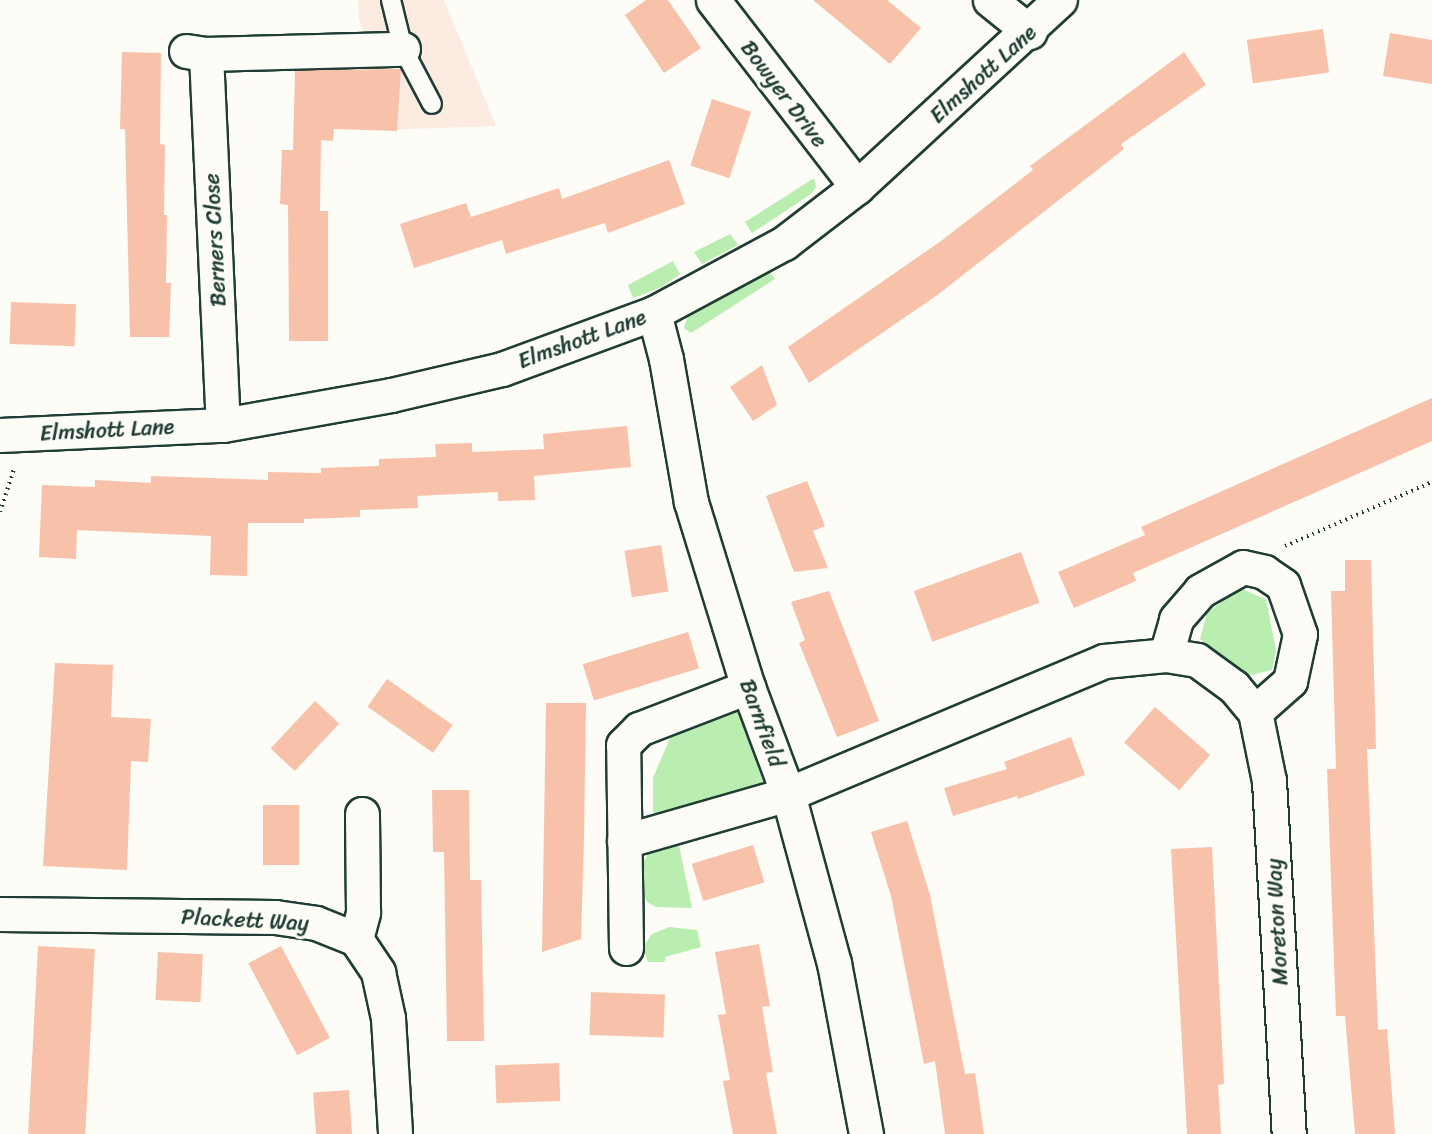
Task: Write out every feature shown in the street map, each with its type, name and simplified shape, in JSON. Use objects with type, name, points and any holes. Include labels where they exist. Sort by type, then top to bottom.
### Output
[{"type":"street","name":"Bowyer Drive","points":[[713,0],[857,187]]},
{"type":"street","points":[[990,0],[1030,32]]},
{"type":"street","name":"Elmshott Lane","points":[[8,435],[223,425],[390,395],[502,369],[654,313],[784,243],[857,187],[1030,32],[1060,0]]},
{"type":"street","name":"Berners Close","points":[[223,425],[195,52],[403,49]]},
{"type":"street","name":"Barnfield","points":[[654,313],[666,359],[690,502],[748,687],[788,794],[834,963],[866,1134]]},
{"type":"street","points":[[1166,655],[1176,620],[1200,591],[1244,567],[1264,573],[1283,585],[1300,634],[1290,681],[1255,712]]},
{"type":"street","name":"Moreton Way","points":[[624,841],[788,794],[1104,661],[1166,655],[1197,660],[1234,687],[1255,712],[1269,781],[1289,1134]]},
{"type":"street","points":[[626,948],[624,745],[639,729],[748,687]]},
{"type":"street","points":[[362,814],[363,912],[356,939],[378,972],[388,1018],[395,1134]]},
{"type":"street","name":"Plackett Way","points":[[0,914],[275,917],[316,923],[356,939]]},
{"type":"lane","points":[[392,0],[403,49],[432,104]]},
{"type":"path","points":[[0,512],[8,435]]},
{"type":"path","points":[[1264,573],[1288,542],[1432,482]]},
{"type":"shaded area","points":[[358,0],[444,0],[496,126],[380,130],[371,49],[359,19]]},
{"type":"green space","points":[[814,178],[816,187],[811,194],[752,233],[745,222]]},
{"type":"green space","points":[[730,234],[738,245],[702,264],[694,252]]},
{"type":"green space","points":[[673,261],[680,274],[662,287],[633,298],[628,285]]},
{"type":"green space","points":[[767,268],[775,279],[691,333],[684,328],[691,305]]},
{"type":"green space","points":[[1239,588],[1266,599],[1276,650],[1272,670],[1247,676],[1200,639],[1207,613]]},
{"type":"green space","points":[[738,712],[764,785],[663,818],[653,812],[653,778],[670,738]]},
{"type":"green space","points":[[678,841],[692,908],[656,907],[647,902],[642,888],[642,864],[650,851]]},
{"type":"green space","points":[[669,927],[697,930],[701,947],[665,957],[665,962],[648,962],[643,947],[652,934]]},
{"type":"building","points":[[646,0],[668,0],[701,48],[664,73],[625,15]]},
{"type":"building","points":[[813,0],[887,0],[921,28],[890,64]]},
{"type":"building","points":[[1323,29],[1329,73],[1253,83],[1247,40]]},
{"type":"building","points":[[1390,33],[1432,40],[1432,84],[1383,76]]},
{"type":"building","points":[[122,52],[161,53],[160,144],[165,145],[166,283],[171,283],[169,337],[130,337],[125,129],[120,129]]},
{"type":"building","points":[[1184,52],[1206,85],[1121,144],[1124,149],[936,296],[809,383],[788,347],[941,241],[1033,170],[1030,166]]},
{"type":"building","points":[[401,69],[397,131],[334,129],[333,141],[321,140],[320,211],[328,211],[328,341],[289,341],[288,205],[280,204],[282,150],[293,150],[295,70]]},
{"type":"building","points":[[712,99],[751,112],[729,178],[690,166]]},
{"type":"building","points":[[669,160],[685,204],[608,233],[605,223],[506,254],[502,240],[414,268],[400,224],[466,203],[471,217],[559,188],[562,199]]},
{"type":"building","points":[[11,302],[76,304],[74,346],[10,344]]},
{"type":"building","points":[[762,365],[777,405],[753,421],[730,387]]},
{"type":"building","points":[[1432,398],[1432,441],[1133,573],[1136,581],[1074,608],[1058,572],[1145,535],[1141,527]]},
{"type":"building","points":[[627,426],[631,467],[534,476],[535,500],[498,501],[498,492],[417,496],[418,508],[360,510],[360,517],[304,519],[304,523],[248,523],[247,576],[210,575],[211,536],[77,530],[76,559],[39,557],[42,485],[95,487],[95,480],[151,483],[151,476],[268,480],[268,472],[321,473],[321,468],[379,466],[379,459],[436,457],[435,444],[472,443],[472,452],[544,449],[543,434]]},
{"type":"building","points":[[807,481],[825,526],[813,531],[828,568],[794,572],[766,496]]},
{"type":"building","points":[[661,545],[668,591],[632,597],[624,551]]},
{"type":"building","points":[[1021,552],[1039,603],[932,642],[914,591]]},
{"type":"building","points":[[1345,560],[1371,560],[1376,749],[1367,749],[1378,1030],[1387,1029],[1395,1134],[1355,1134],[1345,1016],[1336,1016],[1327,769],[1336,769],[1331,591],[1345,591]]},
{"type":"building","points":[[829,591],[879,721],[837,737],[799,643],[805,640],[791,602]]},
{"type":"building","points":[[688,632],[699,668],[594,701],[583,664]]},
{"type":"building","points":[[55,663],[113,665],[111,717],[151,719],[148,762],[131,761],[127,870],[43,866]]},
{"type":"building","points":[[387,679],[453,725],[433,753],[367,707]]},
{"type":"building","points":[[315,701],[339,724],[295,771],[271,749]]},
{"type":"building","points":[[546,703],[586,703],[584,838],[581,939],[542,952]]},
{"type":"building","points":[[1155,707],[1210,755],[1179,790],[1124,742]]},
{"type":"building","points":[[1071,737],[1085,775],[1018,799],[1017,796],[953,816],[944,788],[1007,769],[1004,762]]},
{"type":"building","points":[[432,790],[469,790],[470,880],[481,880],[484,1041],[447,1041],[444,852],[433,852]]},
{"type":"building","points":[[263,805],[299,805],[299,865],[263,865]]},
{"type":"building","points":[[907,821],[930,895],[965,1074],[975,1073],[984,1134],[945,1134],[935,1061],[924,1064],[891,896],[871,832]]},
{"type":"building","points":[[753,845],[764,882],[703,901],[692,864]]},
{"type":"building","points":[[1212,847],[1224,1084],[1218,1085],[1221,1134],[1187,1134],[1171,849]]},
{"type":"building","points":[[759,944],[770,1006],[762,1007],[773,1072],[766,1073],[777,1134],[733,1134],[723,1081],[730,1080],[718,1015],[726,1014],[715,952]]},
{"type":"building","points":[[38,946],[95,949],[85,1134],[28,1134]]},
{"type":"building","points":[[281,946],[330,1038],[297,1055],[248,963]]},
{"type":"building","points":[[158,952],[203,954],[200,1002],[155,1000]]},
{"type":"building","points":[[591,992],[665,995],[663,1038],[589,1035]]},
{"type":"building","points":[[559,1063],[560,1101],[496,1103],[495,1065]]},
{"type":"building","points":[[349,1090],[352,1134],[316,1134],[313,1093]]}]
